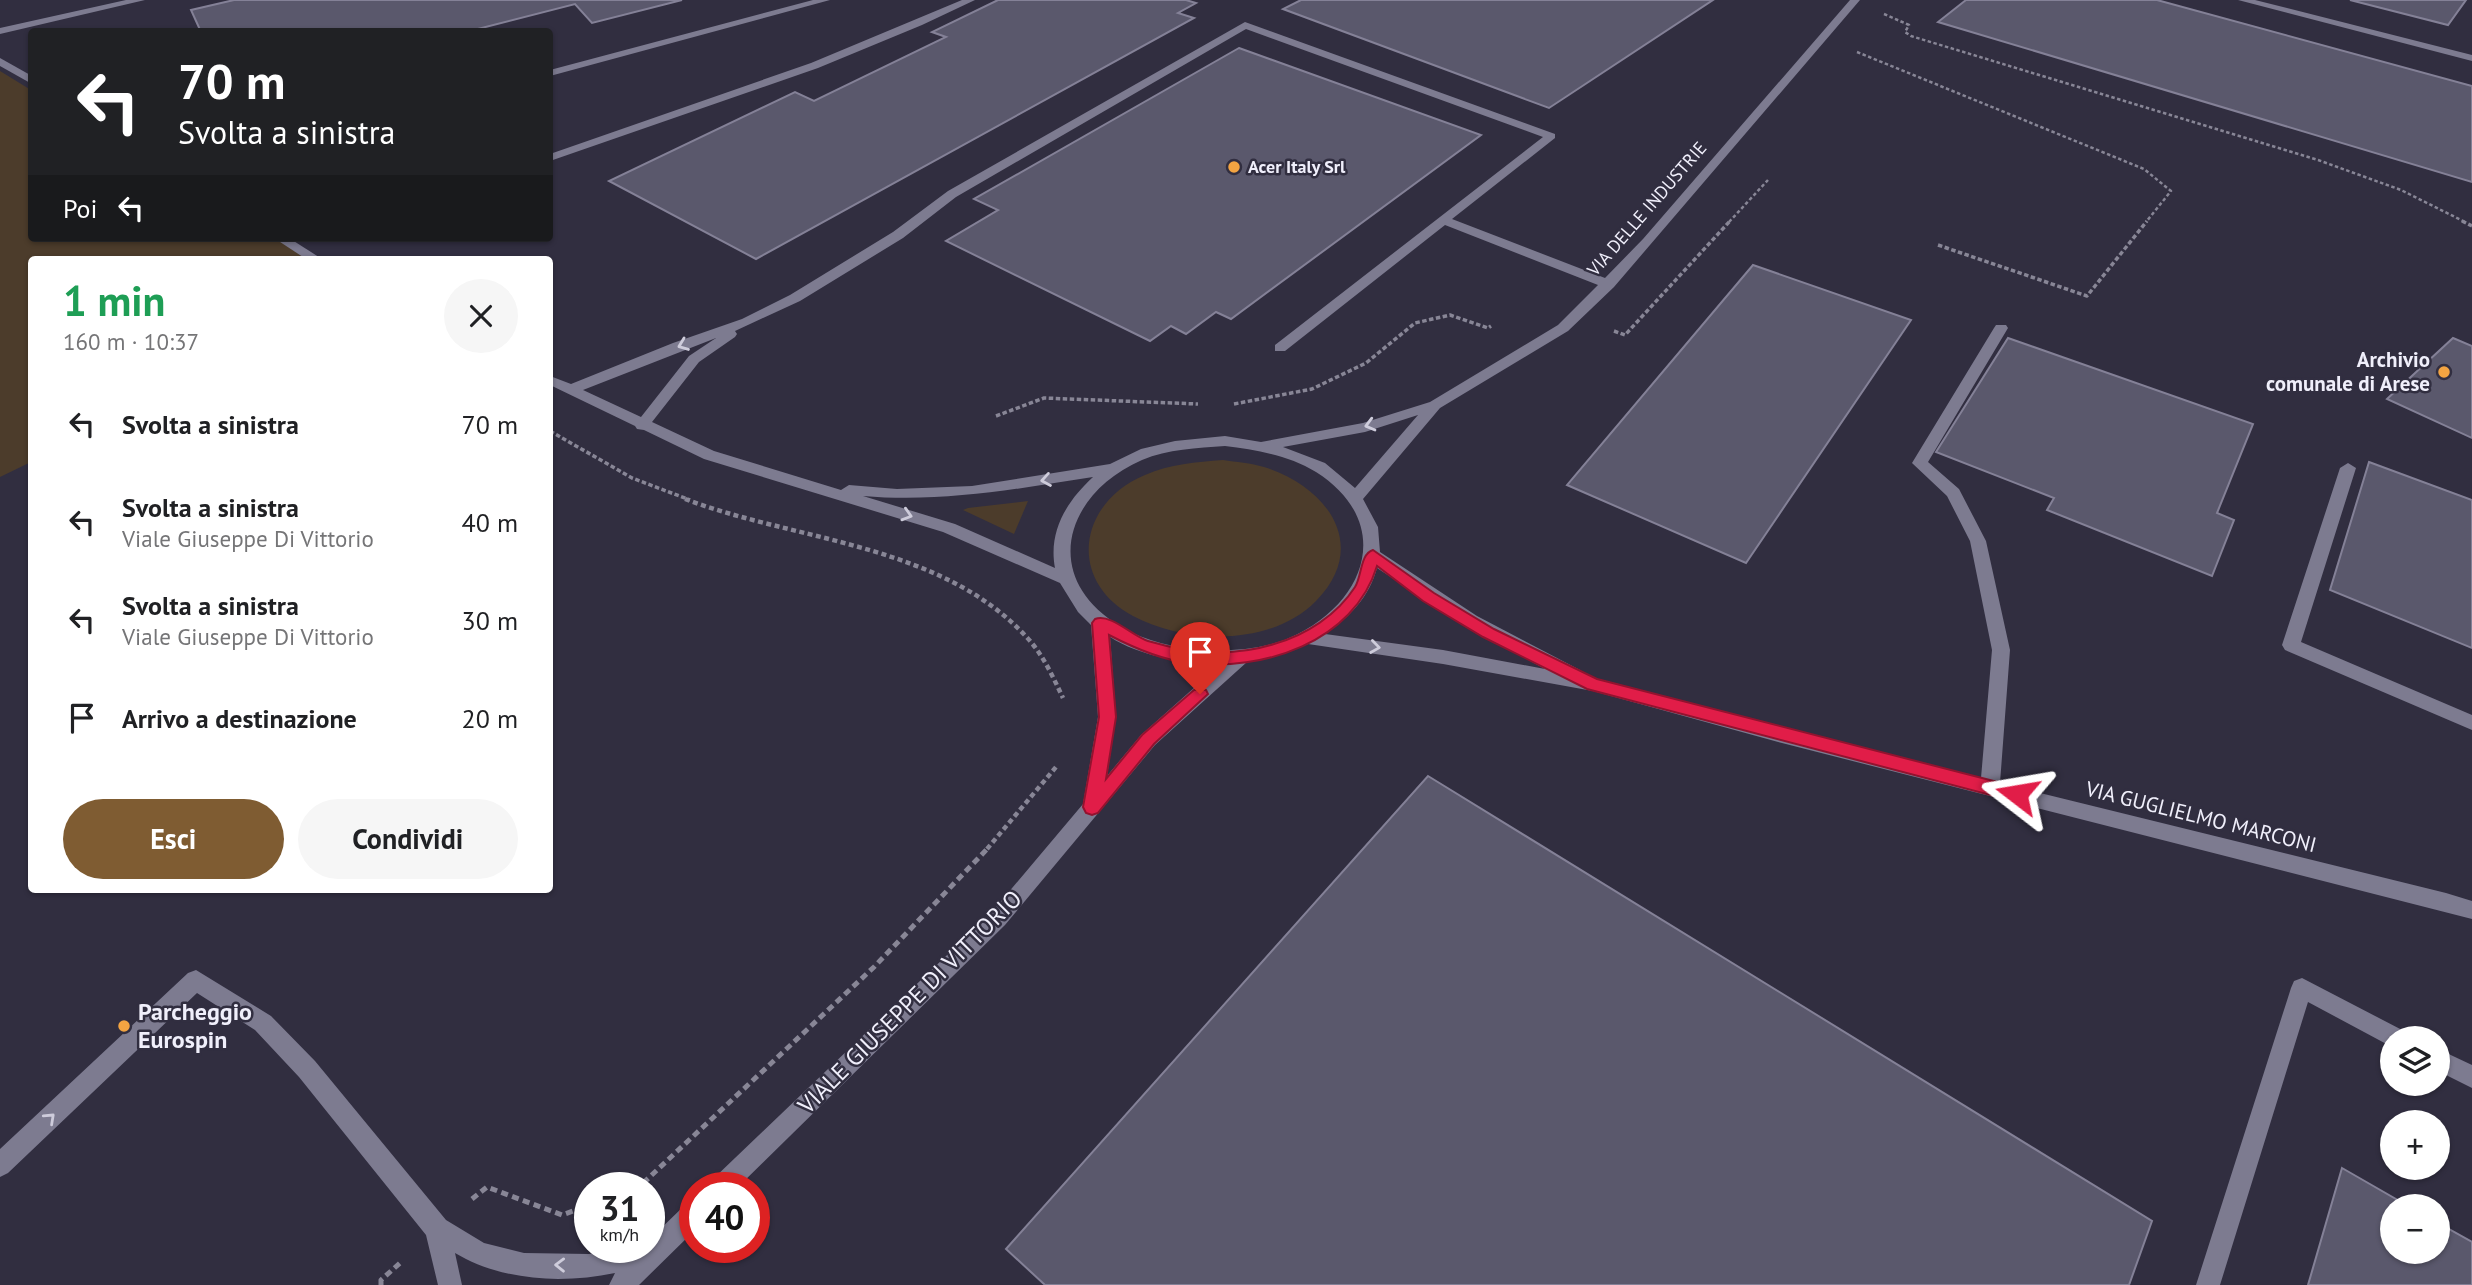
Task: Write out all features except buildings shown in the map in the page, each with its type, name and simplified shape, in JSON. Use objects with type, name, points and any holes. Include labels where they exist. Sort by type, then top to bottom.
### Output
[{"type":"street","points":[[0,31],[140,0]]},
{"type":"street","points":[[553,73],[825,0]]},
{"type":"street","points":[[553,157],[748,93],[888,38],[970,0]]},
{"type":"street","points":[[2243,0],[2472,58]]},
{"type":"street","name":"VIA DELLE INDUSTRIE","points":[[1264,446],[1365,427],[1435,405],[1547,340],[1609,284],[1853,3]]},
{"type":"street","points":[[570,390],[747,321],[795,298],[898,235],[952,194],[1245,26],[1551,136],[1280,348]]},
{"type":"street","points":[[0,61],[28,78]]},
{"type":"street","points":[[1442,220],[1609,284]]},
{"type":"street","points":[[287,242],[310,256]]},
{"type":"street","points":[[642,426],[694,359],[747,321]]},
{"type":"street","points":[[1990,788],[2001,650],[1978,541],[1953,493],[1920,463],[2001,328]]},
{"type":"street","points":[[553,382],[642,426],[709,455],[949,528],[1066,579]]},
{"type":"street","name":"VIA DELLE INDUSTRIE","points":[[1355,498],[1435,405]]},
{"type":"street","points":[[819,488],[897,494],[972,491],[1113,468],[1147,453],[1185,443],[1225,441],[1264,446],[1311,463],[1331,475],[1355,498],[1370,526],[1373,556],[1363,587],[1341,615],[1308,638],[1276,650],[1241,657],[1189,657],[1140,645],[1100,623],[1079,602],[1066,579],[1060,548],[1068,518],[1086,491],[1113,468]]},
{"type":"street","points":[[2348,468],[2291,645],[2472,723]]},
{"type":"street","name":"VIA GUGLIELMO MARCONI","points":[[1373,556],[1428,597],[1488,633],[1593,684]]},
{"type":"street","points":[[1092,807],[1107,717],[1100,623]]},
{"type":"street","name":"VIA GUGLIELMO MARCONI","points":[[1308,638],[1443,657],[1593,684],[1990,788],[2433,898],[2472,911]]},
{"type":"street","name":"VIALE GIUSEPPE DI VITTORIO","points":[[737,1172],[998,919],[1148,740],[1241,657]]},
{"type":"street","points":[[0,1165],[196,980],[263,1023],[307,1069],[437,1229],[480,1254],[524,1265],[589,1266],[605,1263]]},
{"type":"street","points":[[2208,1285],[2302,988],[2380,1029]]},
{"type":"street","points":[[2450,1065],[2472,1077]]},
{"type":"street","points":[[665,1242],[679,1228]]},
{"type":"street","points":[[437,1229],[450,1285]]},
{"type":"street","points":[[621,1285],[643,1263]]},
{"type":"path","points":[[1853,3],[1903,20],[1909,25],[1905,32],[1911,36],[2235,133],[2342,169],[2402,190],[2472,226]]},
{"type":"path","points":[[1824,38],[2144,169],[2171,191],[2087,296],[1938,245]]},
{"type":"path","points":[[1612,331],[1625,335],[1768,180]]},
{"type":"path","points":[[553,433],[632,478],[720,512],[898,559],[950,582],[990,606],[1031,642],[1049,668],[1062,697],[1064,709]]},
{"type":"path","points":[[655,1172],[873,967],[979,859],[1059,764]]},
{"type":"path","points":[[487,1187],[562,1215],[574,1211]]},
{"type":"shaded area","points":[[0,71],[28,88],[28,242],[282,242],[305,256],[28,256],[28,463],[0,477]]},
{"type":"shaded area","points":[[1223,460],[1259,466],[1286,476],[1306,488],[1322,503],[1334,520],[1340,539],[1340,559],[1332,580],[1316,601],[1297,616],[1276,627],[1252,633],[1202,636],[1177,632],[1133,616],[1112,601],[1097,583],[1090,563],[1089,542],[1095,522],[1106,503],[1123,487],[1145,475],[1174,466]]},
{"type":"shaded area","points":[[1028,501],[1014,534],[963,510],[968,508]]},
{"type":"place","name":"Acer Italy Srl","points":[[1234,167]]},
{"type":"place","name":"Archivio comunale di Arese","points":[[2444,372]]},
{"type":"place","name":"Parcheggio Eurospin","points":[[124,1026]]},
{"type":"route","points":[[1200,694],[1148,740],[1092,807],[1107,717],[1100,623],[1140,645],[1189,657],[1241,657],[1276,650],[1308,638],[1341,615],[1363,587],[1373,556],[1428,597],[1488,633],[1593,684],[1782,736],[2017,794]]}]
